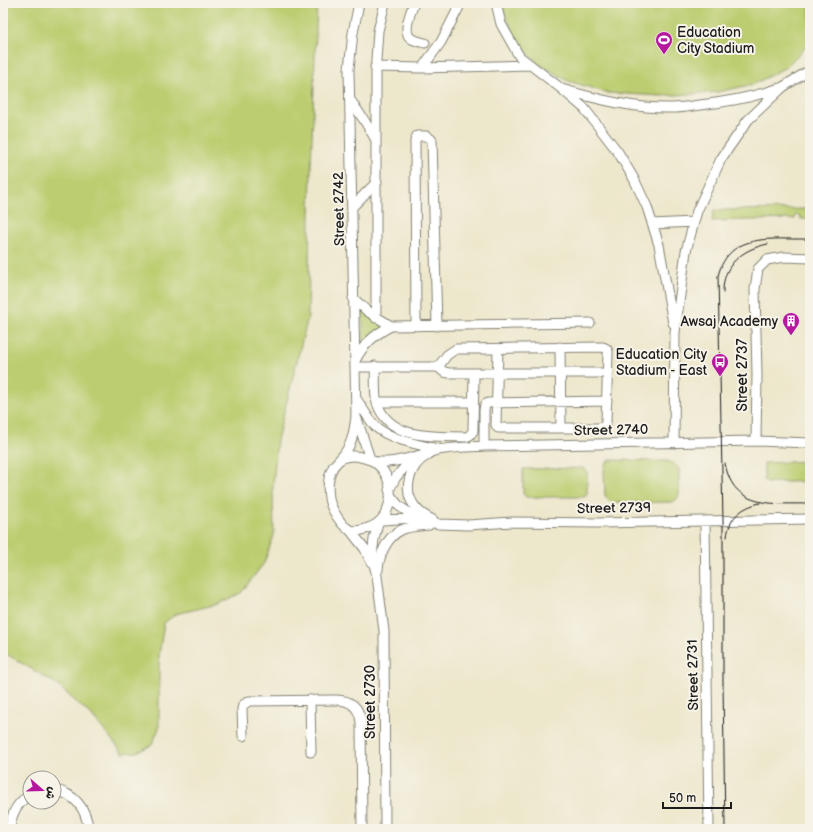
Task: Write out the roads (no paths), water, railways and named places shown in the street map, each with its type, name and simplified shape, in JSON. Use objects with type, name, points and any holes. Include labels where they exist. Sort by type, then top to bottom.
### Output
[{"type":"street","name":"Street 2742","points":[[339,460],[346,452],[353,437],[357,400],[353,298],[353,206],[349,69],[353,33],[359,3]]},
{"type":"street","points":[[376,318],[377,141],[375,67],[378,31],[385,3]]},
{"type":"street","points":[[414,3],[406,29],[408,36],[412,40],[425,43]]},
{"type":"street","points":[[422,68],[441,42],[461,3]]},
{"type":"street","points":[[496,3],[501,24],[519,56],[584,108],[618,152],[634,179],[647,207],[659,245],[675,332]]},
{"type":"street","points":[[375,67],[422,68],[530,65]]},
{"type":"street","points":[[674,443],[675,332],[686,251],[697,211],[721,159],[748,120],[783,87],[810,70]]},
{"type":"street","points":[[563,90],[599,100],[640,106],[674,108],[738,100],[783,87]]},
{"type":"street","points":[[351,101],[377,141]]},
{"type":"street","points":[[416,326],[414,141],[417,136],[427,136],[432,140],[437,326]]},
{"type":"street","points":[[353,206],[377,182]]},
{"type":"street","points":[[652,224],[694,222]]},
{"type":"street","name":"Street 2737","points":[[756,441],[757,375],[755,289],[758,269],[767,260],[784,257],[810,258]]},
{"type":"street","points":[[353,298],[376,318],[391,326],[590,323]]},
{"type":"street","points":[[391,326],[372,338],[362,349],[355,364],[376,366],[438,367],[449,374],[608,373]]},
{"type":"street","points":[[438,367],[447,355],[456,349],[560,347],[607,348],[607,401],[606,422],[604,426],[600,428],[498,428],[496,425],[496,402],[498,349]]},
{"type":"street","points":[[560,347],[561,428]]},
{"type":"street","points":[[376,366],[377,402],[381,412],[388,421],[398,428],[422,436],[466,437],[470,435],[473,431],[474,374]]},
{"type":"street","points":[[357,400],[375,426],[384,432],[401,440],[440,450]]},
{"type":"street","points":[[484,446],[484,410],[485,405],[488,403],[607,401]]},
{"type":"street","points":[[377,402],[473,402]]},
{"type":"street","name":"Street 2742","points":[[356,416],[372,460]]},
{"type":"street","name":"Street 2740","points":[[372,460],[395,461],[440,450],[484,446],[756,441],[810,443]]},
{"type":"street","points":[[439,524],[417,509],[410,499],[408,487],[411,474],[418,463],[424,458],[440,450]]},
{"type":"street","points":[[355,456],[372,460],[384,472],[388,479],[390,493],[388,510],[380,521],[371,528],[363,530],[350,530],[340,521],[332,510],[329,500],[328,486],[330,472],[339,460],[355,456]]},
{"type":"street","points":[[390,493],[398,474],[414,457]]},
{"type":"street","name":"Street 2739","points":[[390,493],[399,506],[419,519]]},
{"type":"street","name":"Street 2739","points":[[380,521],[407,518],[419,519],[439,524],[468,525],[512,522],[598,523],[810,519]]},
{"type":"street","name":"Street 2730","points":[[380,521],[374,539],[372,557],[377,576],[384,631],[385,829]]},
{"type":"street","name":"Street 2731","points":[[705,521],[709,829]]},
{"type":"street","points":[[377,576],[378,562],[383,550],[390,539],[400,530],[411,527],[439,524]]},
{"type":"street","name":"Street 2730","points":[[350,530],[365,549],[377,576]]},
{"type":"street","points":[[310,700],[311,752]]},
{"type":"street","points":[[243,736],[242,708],[246,702],[249,701],[344,700],[351,703],[357,708],[360,714],[362,829]]},
{"type":"street","points":[[62,791],[74,798],[83,809],[88,825],[95,829]]},
{"type":"street","points":[[10,829],[11,820],[17,806],[22,801]]},
{"type":"street","points":[[379,829],[385,829]]},
{"type":"tram line","points":[[725,829],[723,521],[718,276],[724,262],[732,251],[742,245],[768,239],[810,239]]},
{"type":"tram line","points":[[723,293],[726,274],[735,260],[750,250],[768,244]]},
{"type":"tram line","points":[[725,463],[729,478],[736,489],[746,496],[757,501],[769,503],[810,504]]},
{"type":"tram line","points":[[727,537],[730,524],[738,514],[742,510],[760,503]]},
{"type":"place","name":"Education City Stadium","points":[[664,55]]},
{"type":"place","name":"Awsaj Academy","points":[[791,336]]},
{"type":"place","name":"Education City Stadium - East","points":[[720,377]]}]
